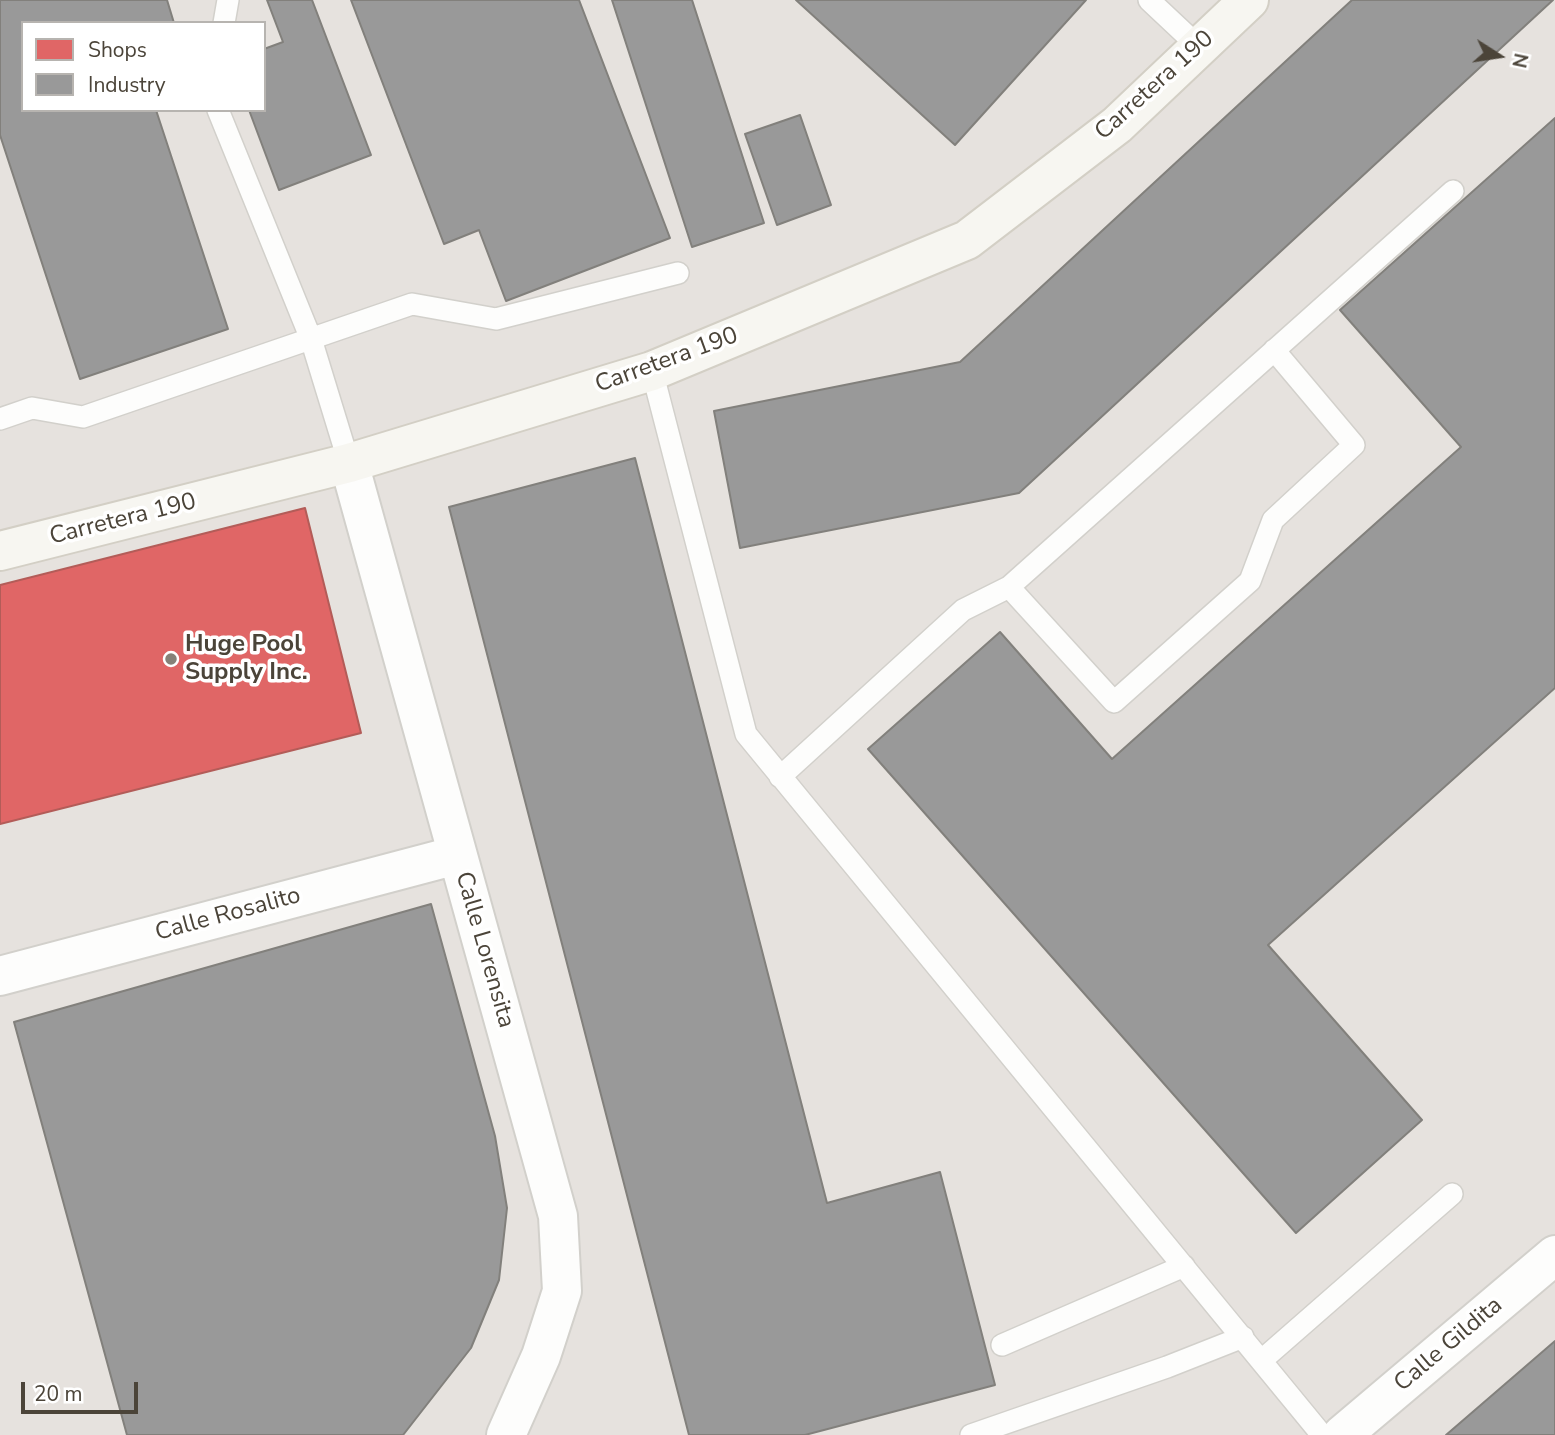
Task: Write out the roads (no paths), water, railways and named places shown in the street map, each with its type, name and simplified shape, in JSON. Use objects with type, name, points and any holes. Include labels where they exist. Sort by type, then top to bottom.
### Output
[{"type":"street","name":"Carretera 190","points":[[0,551],[349,463],[652,371],[967,240],[1117,125],[1245,1]]},
{"type":"street","name":"Calle Lorensita","points":[[349,463],[558,1216],[562,1291],[541,1356],[506,1435]]},
{"type":"street","name":"Calle Rosalito","points":[[0,976],[457,855]]},
{"type":"street","name":"Calle Gildita","points":[[1342,1435],[1555,1255]]},
{"type":"lane","points":[[224,21],[228,0]]},
{"type":"lane","points":[[1149,0],[1199,47]]},
{"type":"lane","points":[[219,112],[311,339],[349,463]]},
{"type":"lane","points":[[780,777],[963,610],[1009,587],[1453,191]]},
{"type":"lane","points":[[0,419],[32,408],[83,417],[412,304],[496,319],[678,273]]},
{"type":"lane","points":[[1009,587],[1114,702],[1240,591],[1250,582],[1273,520],[1354,445],[1274,350]]},
{"type":"lane","points":[[652,371],[746,734],[1322,1435]]},
{"type":"lane","points":[[1262,1360],[1452,1194]]},
{"type":"lane","points":[[1002,1345],[1184,1266]]},
{"type":"lane","points":[[971,1435],[1243,1337]]},
{"type":"place","name":"Huge Pool Supply Inc.","points":[[171,659]]}]
